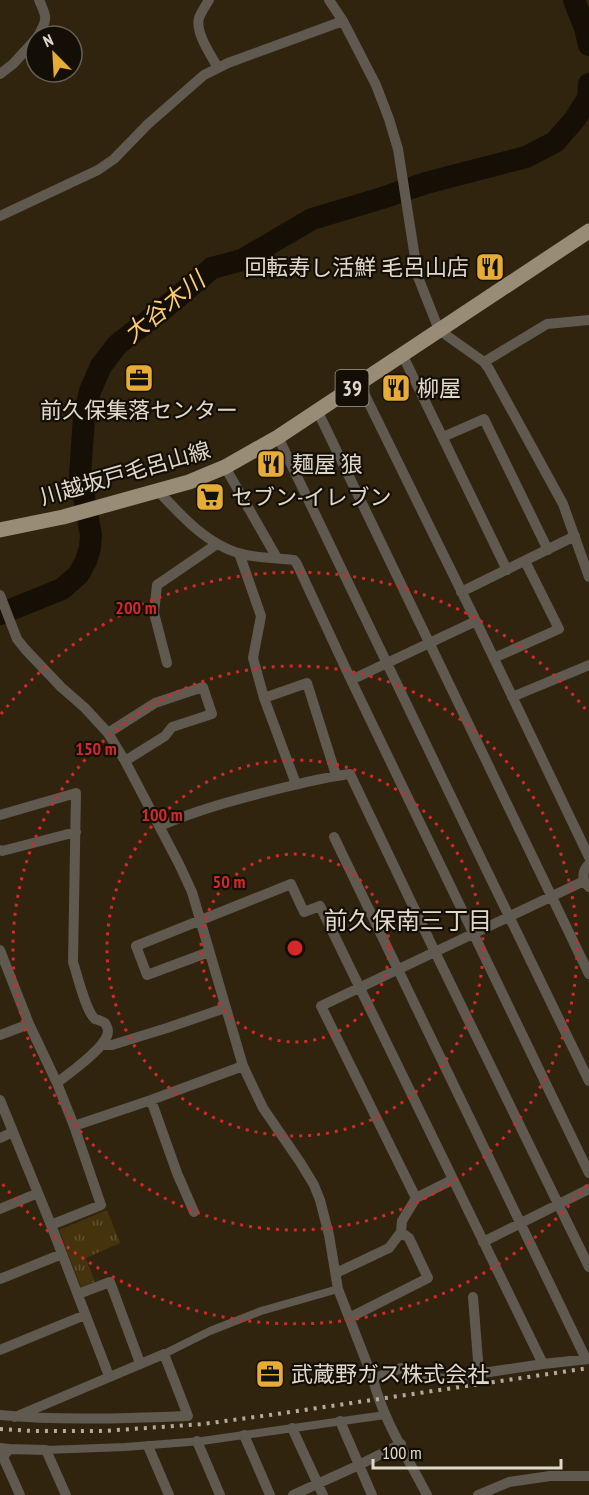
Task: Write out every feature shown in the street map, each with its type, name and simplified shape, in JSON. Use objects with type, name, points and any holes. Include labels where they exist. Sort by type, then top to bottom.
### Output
[{"type":"main road","name":"川越坂戸毛呂山線","points":[[0,530],[66,516],[189,482],[225,467],[278,437],[589,231]]},
{"type":"street","points":[[39,0],[47,18],[45,24]]},
{"type":"street","points":[[209,0],[199,18],[199,25],[202,40],[218,68]]},
{"type":"street","points":[[330,0],[376,86],[389,119],[398,149],[418,277],[439,330],[484,362],[564,504],[589,577]]},
{"type":"street","points":[[0,216],[98,170],[114,159],[148,124],[204,75],[228,63],[342,21]]},
{"type":"street","points":[[0,74],[24,52]]},
{"type":"street","points":[[484,362],[547,324],[589,320]]},
{"type":"street","points":[[402,354],[507,570]]},
{"type":"street","points":[[359,383],[589,857]]},
{"type":"street","points":[[317,411],[589,974]]},
{"type":"street","points":[[443,437],[484,419],[548,550]]},
{"type":"street","points":[[278,437],[589,1081]]},
{"type":"street","points":[[225,467],[277,558]]},
{"type":"street","points":[[158,490],[185,519],[217,544],[240,553],[294,560],[297,564],[589,1173]]},
{"type":"street","points":[[461,592],[575,536]]},
{"type":"street","points":[[167,663],[154,613],[157,585],[217,544]]},
{"type":"street","points":[[240,553],[261,616],[253,658],[264,698],[296,784]]},
{"type":"street","points":[[494,658],[559,629],[525,561]]},
{"type":"street","points":[[0,595],[17,639],[61,687],[108,732],[160,826],[192,892],[243,1066],[263,1108],[314,1185],[320,1200],[338,1289],[385,1415],[427,1495]]},
{"type":"street","points":[[351,680],[476,621]]},
{"type":"street","points":[[512,697],[589,665]]},
{"type":"street","points":[[264,698],[307,683],[336,775]]},
{"type":"street","points":[[108,732],[155,704],[203,687],[212,714],[172,727],[165,736],[125,761]]},
{"type":"street","points":[[160,826],[203,808],[296,784],[350,774],[589,1267]]},
{"type":"street","points":[[0,815],[76,793],[73,962],[91,1014],[95,1019],[105,1023],[108,1035],[102,1045],[57,1083]]},
{"type":"street","points":[[0,850],[76,832]]},
{"type":"street","points":[[334,837],[587,1359],[442,1379],[401,1368],[373,1379]]},
{"type":"street","points":[[416,1198],[321,1006],[552,897],[586,884],[583,875],[584,869],[589,864]]},
{"type":"street","points":[[209,952],[147,975],[135,946],[291,884],[304,912],[320,906],[543,1364]]},
{"type":"street","points":[[0,950],[29,1024],[57,1083],[101,1205],[51,1225]]},
{"type":"street","points":[[102,1045],[112,1045],[225,1008]]},
{"type":"street","points":[[0,1035],[29,1024]]},
{"type":"street","points":[[74,1126],[243,1066]]},
{"type":"street","points":[[0,1100],[109,1376]]},
{"type":"street","points":[[151,1100],[177,1173],[194,1212]]},
{"type":"street","points":[[0,1138],[13,1132]]},
{"type":"street","points":[[336,1272],[389,1248],[401,1232],[402,1221],[416,1198],[452,1180]]},
{"type":"street","points":[[483,1242],[589,1189]]},
{"type":"street","points":[[0,1209],[38,1193]]},
{"type":"street","points":[[349,1318],[428,1278],[410,1238],[401,1232]]},
{"type":"street","points":[[0,1279],[62,1254]]},
{"type":"street","points":[[78,1294],[110,1282],[140,1363]]},
{"type":"street","points":[[15,1417],[164,1354],[210,1331],[261,1311],[338,1289]]},
{"type":"street","points":[[473,1297],[479,1373]]},
{"type":"street","points":[[0,1350],[85,1315]]},
{"type":"street","points":[[0,1415],[63,1419],[188,1416],[164,1354]]},
{"type":"street","points":[[20,1495],[3,1453],[148,1446],[385,1415]]},
{"type":"street","points":[[340,1421],[372,1495]]},
{"type":"street","points":[[292,1428],[323,1495]]},
{"type":"street","points":[[243,1435],[270,1495]]},
{"type":"street","points":[[197,1441],[220,1495]]},
{"type":"street","points":[[293,1495],[400,1444]]},
{"type":"street","points":[[148,1446],[169,1495]]},
{"type":"street","points":[[46,1450],[66,1495]]},
{"type":"street","points":[[478,1495],[508,1482],[550,1476],[589,1476]]},
{"type":"green space","points":[[107,1210],[120,1243],[86,1258],[95,1282],[81,1287],[59,1230]]},
{"type":"waterway","name":"大谷木川","points":[[574,0],[589,45]]},
{"type":"waterway","name":"大谷木川","points":[[0,614],[62,589],[78,575],[86,561],[91,535],[80,476],[84,417],[90,391],[101,366],[117,345],[212,268],[242,260],[312,219],[426,183],[526,157],[555,142],[575,119],[588,98],[589,84]]},
{"type":"railway","points":[[0,1429],[103,1431],[203,1424],[589,1368]]},
{"type":"place","name":"回転寿し活鮮 毛呂山店","points":[[490,267]]},
{"type":"place","name":"前久保集落センター","points":[[139,378]]},
{"type":"place","name":"柳屋","points":[[396,388]]},
{"type":"place","name":"麺屋 狼","points":[[271,464]]},
{"type":"place","name":"セブン-イレブン","points":[[210,497]]},
{"type":"place","name":"武蔵野ガス株式会社","points":[[270,1374]]},
{"type":"district","name":"前久保南三丁目","points":[[408,920]]}]
